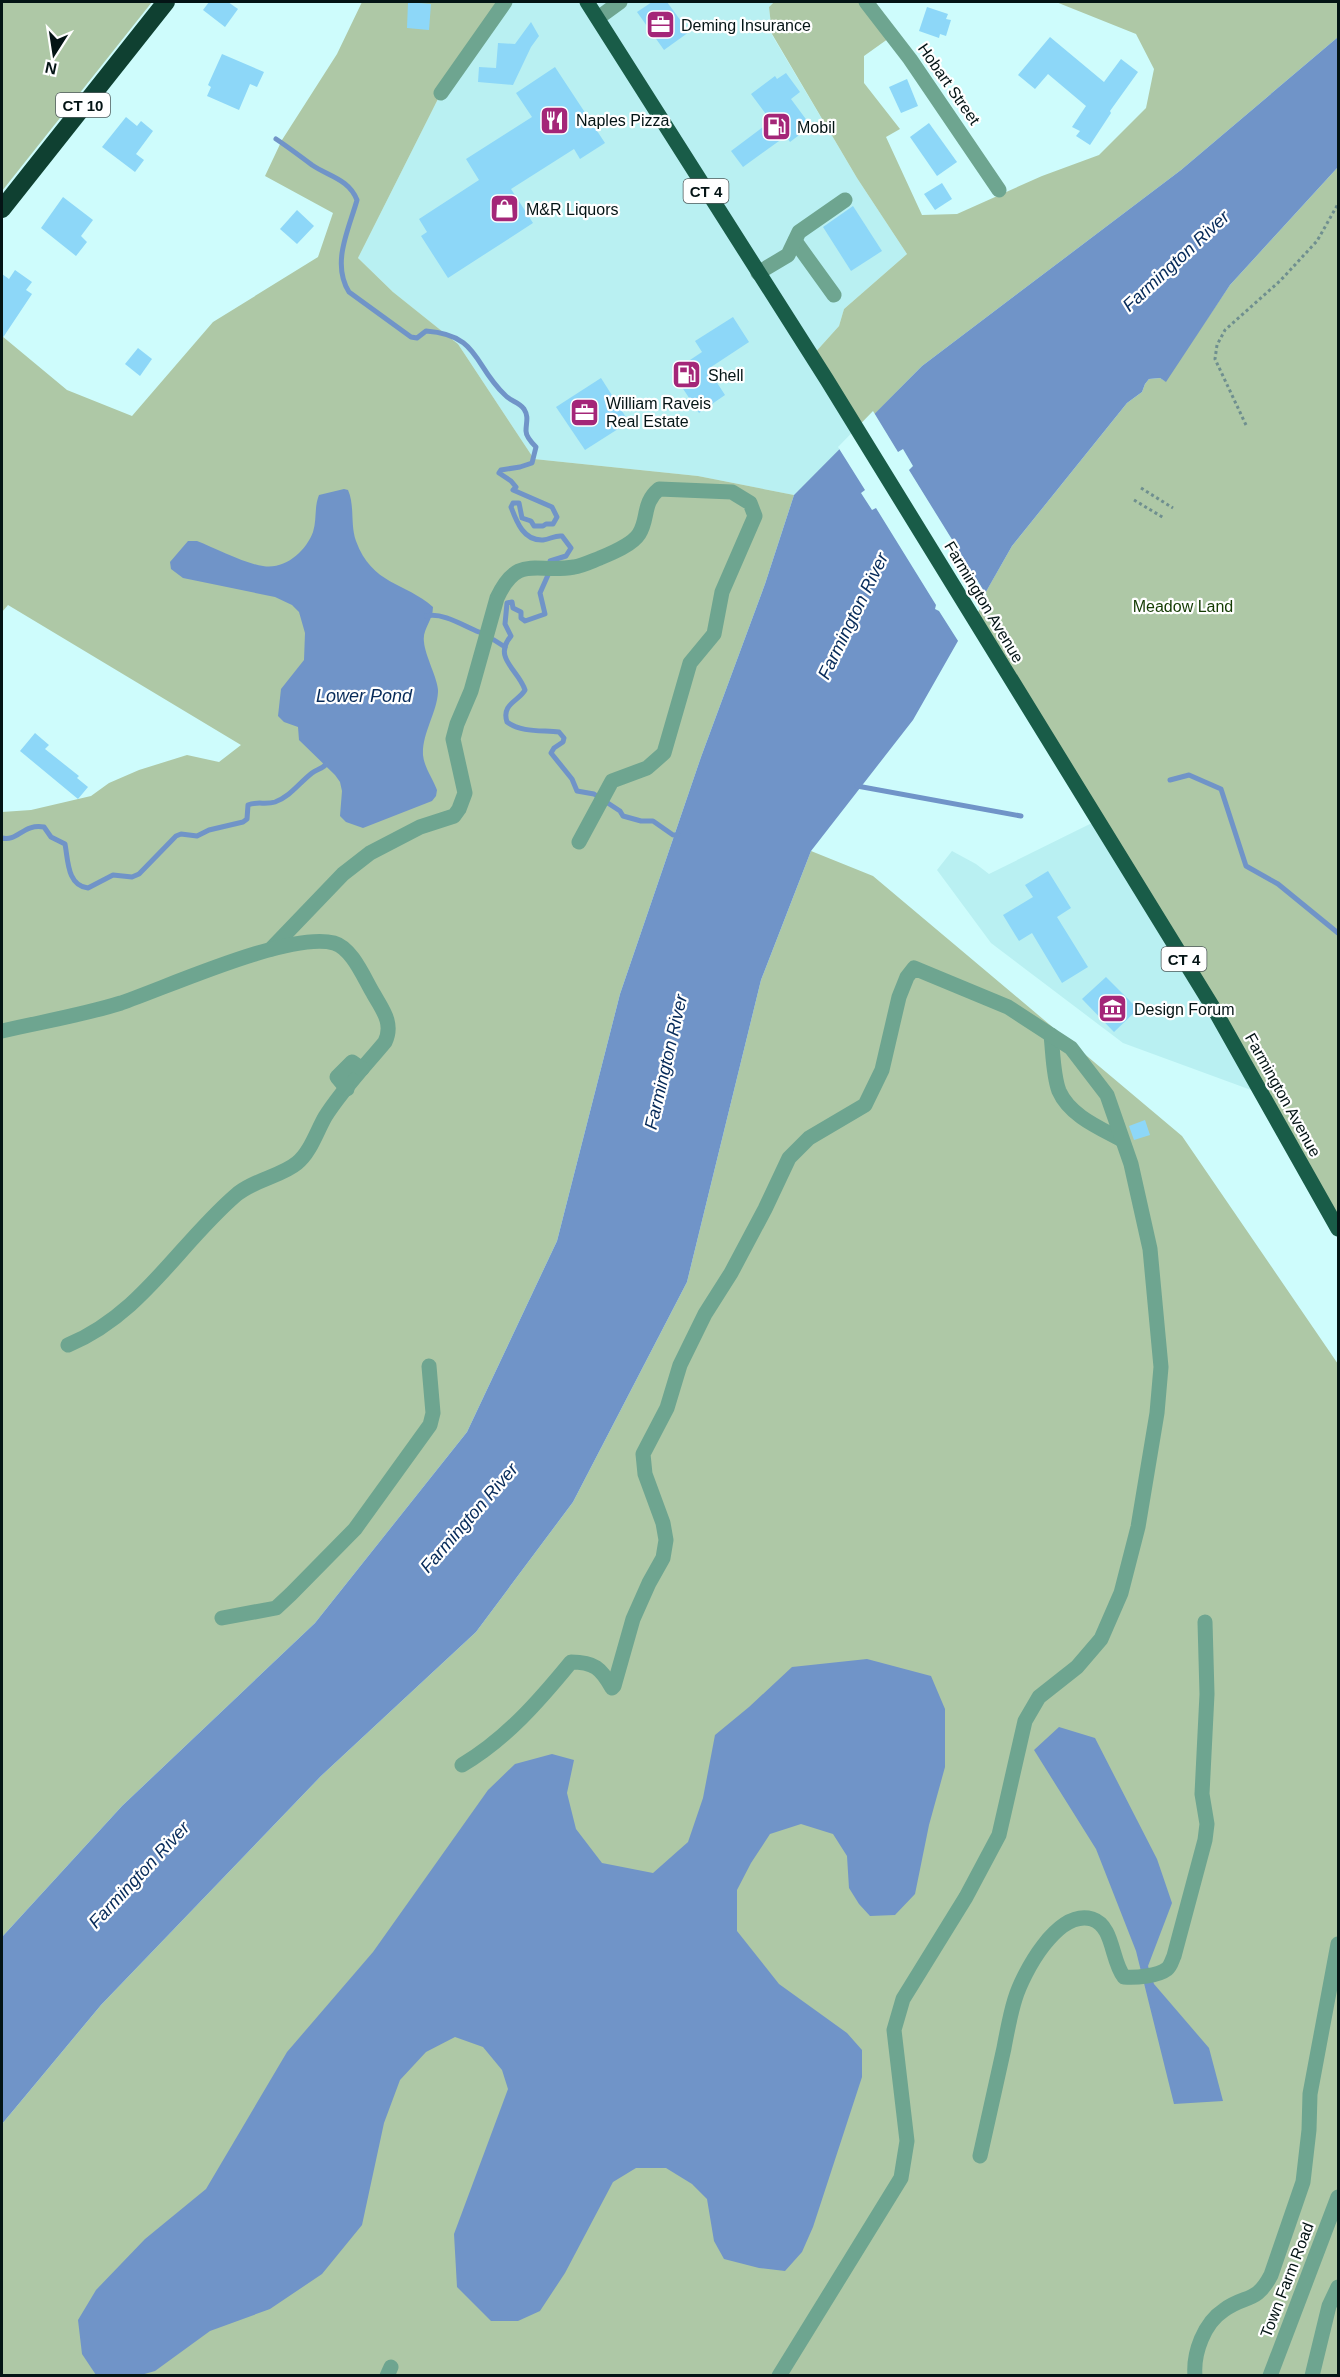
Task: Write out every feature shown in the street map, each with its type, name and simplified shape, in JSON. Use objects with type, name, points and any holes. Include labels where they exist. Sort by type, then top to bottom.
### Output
[{"type":"highway","name":"CT 10","points":[[2,209],[166,2]]},
{"type":"main road","name":"Farmington Avenue","points":[[587,2],[827,380],[1214,1009],[1338,1228]]},
{"type":"street","points":[[441,93],[506,2]]},
{"type":"street","points":[[598,18],[620,2]]},
{"type":"street","name":"Hobart Street","points":[[866,2],[910,59],[999,190]]},
{"type":"street","points":[[758,273],[788,255],[799,232],[845,200]]},
{"type":"street","points":[[795,241],[834,295]]},
{"type":"street","points":[[271,949],[343,874],[370,853],[420,827],[454,816],[465,794],[453,738],[471,692],[497,598],[502,586],[512,575],[525,568],[574,567],[630,542],[639,534],[648,502],[659,489],[732,492],[750,502],[754,516],[722,592],[714,634],[690,663],[664,753],[647,768],[612,781],[579,842]]},
{"type":"street","points":[[2,1031],[119,1004],[271,949],[319,941],[337,944],[349,955],[387,1017],[390,1031],[385,1042],[352,1077],[297,1163],[238,1193],[203,1226],[175,1261],[122,1314],[91,1336],[68,1345]]},
{"type":"street","points":[[462,1765],[487,1751],[507,1734],[571,1662],[588,1662],[604,1674],[612,1688],[614,1686],[633,1619],[663,1558],[666,1540],[663,1523],[645,1474],[643,1454],[667,1408],[680,1365],[705,1314],[731,1273],[789,1158],[809,1138],[865,1105],[882,1070],[899,997],[907,976],[914,968],[924,970],[1008,1007],[1071,1048],[1107,1095],[1131,1164],[1150,1249],[1161,1367],[1157,1413],[1138,1527],[1121,1593],[1101,1639],[1077,1667],[1039,1697],[1025,1721],[999,1835],[966,1897],[903,1999],[894,2030],[907,2141],[901,2178],[779,2376]]},
{"type":"street","points":[[1051,1035],[1059,1090],[1069,1106],[1089,1121],[1122,1140]]},
{"type":"street","points":[[303,1172],[307,1149]]},
{"type":"street","points":[[225,1184],[238,1193]]},
{"type":"street","points":[[222,1618],[276,1608],[355,1529],[430,1425],[433,1413],[429,1366]]},
{"type":"street","points":[[980,2156],[1015,1998],[1045,1941],[1065,1924],[1081,1918],[1093,1919],[1103,1927],[1118,1970],[1124,1977],[1149,1975],[1169,1968],[1205,1840],[1207,1824],[1202,1794],[1207,1694],[1205,1622]]},
{"type":"street","points":[[1195,2376],[1194,2364],[1205,2331],[1214,2318],[1224,2310],[1257,2295],[1264,2288],[1271,2275],[1303,2182],[1309,2130],[1310,2094],[1338,1944]]},
{"type":"street","name":"Town Farm Road","points":[[1270,2376],[1338,2197]]},
{"type":"street","points":[[1314,2373],[1338,2287]]},
{"type":"path","points":[[1246,424],[1215,359],[1217,345],[1225,330],[1280,281],[1317,241],[1338,204]]},
{"type":"path","points":[[1141,488],[1173,508]]},
{"type":"path","points":[[1134,500],[1164,518]]},
{"type":"shaded area","points":[[505,2],[774,2],[769,7],[772,35],[857,178],[907,254],[844,309],[839,326],[812,356],[858,431],[794,495],[698,476],[534,459],[458,344],[393,292],[358,258],[441,93]]},
{"type":"shaded area","points":[[1098,820],[1262,1094],[1123,1043],[991,943],[937,870],[952,851],[989,874]]},
{"type":"green space","points":[[2,2],[152,2],[2,191]]},
{"type":"green space","points":[[362,2],[505,2],[441,93],[358,258],[393,292],[458,344],[534,459],[698,476],[794,495],[765,584],[701,757],[620,994],[557,1241],[467,1432],[315,1623],[122,1806],[2,1937],[2,812],[31,810],[91,796],[109,783],[139,770],[187,755],[219,762],[241,745],[8,605],[2,612],[2,336],[67,390],[132,416],[213,322],[318,257],[333,213],[265,176],[282,140],[337,54]]},
{"type":"green space","points":[[774,2],[866,2],[892,36],[864,56],[864,83],[900,129],[886,137],[922,215],[957,214],[1042,176],[1099,155],[1146,108],[1154,69],[1136,34],[1056,2],[1338,2],[1338,37],[1181,170],[922,366],[858,431],[812,356],[839,326],[844,309],[907,254],[857,178],[772,34],[769,7]]},
{"type":"green space","name":"Meadow Land","points":[[1338,167],[1338,1229],[972,616],[1012,546],[1127,403],[1142,392],[1149,379],[1160,378],[1165,381],[1230,285]]},
{"type":"green space","points":[[811,851],[873,876],[1182,1136],[1338,1364],[1338,2375],[2,2376],[2,2124],[101,2005],[321,1776],[476,1632],[573,1502],[687,1282],[761,980]]},
{"type":"water","name":"Farmington River","points":[[1338,37],[1338,167],[1230,285],[1166,382],[1160,378],[1149,379],[1142,392],[1127,403],[1012,546],[913,720],[811,851],[761,980],[687,1282],[573,1502],[476,1632],[321,1776],[101,2005],[2,2124],[2,1937],[122,1806],[315,1623],[467,1432],[557,1241],[620,994],[701,757],[765,584],[794,495],[922,366],[1181,170]]},
{"type":"water","name":"Lower Pond","points":[[348,490],[350,496],[356,541],[371,566],[380,575],[433,607],[424,642],[438,687],[435,708],[423,747],[424,759],[437,790],[436,796],[432,801],[363,828],[346,822],[340,816],[342,791],[340,782],[299,740],[298,727],[284,722],[278,716],[281,689],[304,660],[305,633],[299,612],[292,605],[275,597],[183,578],[171,569],[170,562],[188,541],[197,541],[256,565],[271,566],[287,562],[300,552],[310,539],[319,495]]},
{"type":"water","points":[[867,1659],[931,1676],[945,1709],[945,1767],[929,1825],[915,1894],[895,1915],[870,1916],[849,1888],[847,1856],[833,1834],[801,1824],[770,1834],[737,1890],[737,1931],[779,1984],[847,2033],[862,2050],[862,2077],[813,2227],[802,2252],[785,2271],[759,2268],[724,2259],[714,2241],[707,2199],[692,2184],[666,2168],[636,2168],[613,2182],[565,2273],[540,2311],[518,2321],[491,2321],[457,2287],[454,2234],[508,2089],[502,2070],[483,2047],[455,2037],[426,2052],[400,2080],[384,2123],[362,2225],[322,2274],[270,2309],[210,2331],[155,2371],[141,2375],[96,2375],[82,2354],[78,2320],[96,2290],[145,2239],[206,2189],[287,2052],[373,1952],[488,1790],[515,1764],[552,1754],[574,1760],[567,1793],[576,1829],[602,1863],[653,1873],[688,1842],[703,1798],[715,1735],[792,1667]]},
{"type":"water","points":[[1059,1727],[1095,1738],[1157,1859],[1172,1903],[1148,1966],[1154,1984],[1209,2048],[1223,2101],[1174,2104],[1136,1951],[1096,1849],[1034,1750]]},
{"type":"pier","points":[[873,411],[898,452],[903,449],[913,466],[909,470],[987,596],[960,644],[939,611],[935,609],[936,605],[876,508],[872,510],[861,493],[865,490],[838,447]]},
{"type":"building","points":[[209,2],[228,2],[238,9],[225,27],[203,10]]},
{"type":"building","points":[[408,2],[431,4],[429,30],[407,28]]},
{"type":"building","points":[[652,2],[667,2],[689,32],[664,50],[637,12]]},
{"type":"building","points":[[927,7],[948,14],[946,19],[951,20],[946,36],[940,34],[939,38],[919,31]]},
{"type":"building","points":[[531,22],[539,36],[531,47],[513,85],[478,82],[479,67],[496,68],[498,43],[515,44]]},
{"type":"building","points":[[1050,37],[1104,82],[1121,59],[1138,72],[1110,111],[1111,113],[1090,145],[1076,136],[1080,131],[1072,127],[1086,106],[1048,74],[1035,89],[1018,75]]},
{"type":"building","points":[[222,54],[264,72],[257,87],[250,84],[239,110],[207,96],[211,87],[208,85]]},
{"type":"building","points":[[555,67],[605,143],[580,159],[574,149],[511,189],[533,223],[448,278],[421,236],[427,232],[419,219],[479,180],[466,159],[532,117],[516,93]]},
{"type":"building","points":[[786,73],[800,92],[791,99],[811,126],[790,142],[786,136],[743,167],[731,151],[771,121],[751,94],[775,76],[777,79]]},
{"type":"building","points":[[907,79],[918,106],[901,113],[889,87]]},
{"type":"building","points":[[126,117],[137,126],[141,121],[153,131],[136,154],[144,160],[135,172],[102,147]]},
{"type":"building","points":[[929,123],[957,162],[937,176],[910,137]]},
{"type":"building","points":[[942,183],[952,199],[935,210],[924,194]]},
{"type":"building","points":[[63,197],[93,220],[81,236],[87,242],[76,256],[41,228]]},
{"type":"building","points":[[853,206],[882,251],[851,271],[823,227]]},
{"type":"building","points":[[297,210],[314,226],[297,244],[280,229]]},
{"type":"building","points":[[15,270],[32,282],[26,290],[32,294],[2,339],[2,274],[9,279]]},
{"type":"building","points":[[733,317],[749,342],[708,369],[725,395],[699,413],[672,372],[702,352],[695,341]]},
{"type":"building","points":[[138,348],[152,359],[140,376],[125,364]]},
{"type":"building","points":[[601,378],[629,422],[585,450],[556,407]]},
{"type":"building","points":[[35,733],[49,745],[45,749],[79,776],[77,778],[88,787],[78,799],[20,751]]},
{"type":"building","points":[[1048,871],[1071,908],[1057,917],[1088,967],[1062,983],[1032,933],[1019,941],[1003,915],[1033,897],[1025,885]]},
{"type":"building","points":[[1106,977],[1138,1009],[1114,1032],[1082,999]]},
{"type":"building","points":[[1145,1120],[1150,1135],[1134,1140],[1129,1126]]},
{"type":"waterway","points":[[276,139],[312,165],[349,187],[357,200],[343,246],[342,269],[349,292],[411,337],[417,338],[426,331],[457,338],[474,353],[505,395],[526,412],[526,433],[536,447],[532,463],[501,470],[499,473],[516,487],[513,490],[552,507],[557,517],[553,524],[534,526],[531,521],[522,518],[519,503],[513,503],[511,507],[522,530],[536,540],[562,536],[571,548],[566,556],[550,561],[548,575],[540,593],[545,614],[525,621],[521,618],[521,612],[513,608],[512,602],[507,603],[505,624],[511,636],[506,644],[505,657],[525,690],[508,707],[507,722],[519,728],[559,732],[564,738],[563,742],[551,753],[572,779],[577,791],[594,794],[620,811],[623,816],[641,821],[653,821],[673,835],[678,835]]},
{"type":"waterway","points":[[426,616],[446,618],[479,632]]},
{"type":"waterway","points":[[494,640],[505,647]]},
{"type":"waterway","points":[[2,838],[7,839],[37,826],[44,827],[51,837],[65,844],[72,877],[81,886],[88,888],[113,875],[132,877],[139,874],[176,836],[181,834],[197,836],[209,830],[243,822],[247,819],[248,805],[272,803],[281,799],[327,763]]},
{"type":"waterway","points":[[1170,780],[1189,775],[1221,789],[1246,866],[1278,884],[1338,933]]},
{"type":"waterway","points":[[857,786],[1021,816]]},
{"type":"place","name":"Deming Insurance","points":[[660,25]]},
{"type":"place","name":"Naples Pizza","points":[[555,120]]},
{"type":"place","name":"Mobil","points":[[776,127]]},
{"type":"place","name":"M&R Liquors","points":[[505,209]]},
{"type":"place","name":"Shell","points":[[687,375]]},
{"type":"place","name":"William Raveis Real Estate","points":[[585,412]]},
{"type":"place","name":"Design Forum","points":[[1113,1009]]}]
